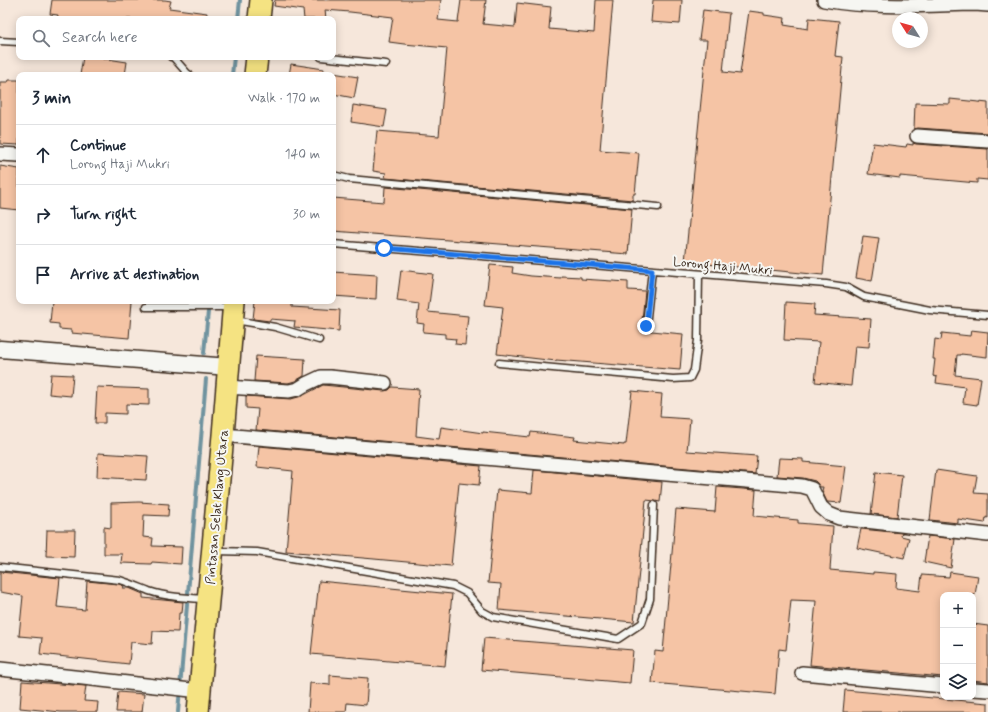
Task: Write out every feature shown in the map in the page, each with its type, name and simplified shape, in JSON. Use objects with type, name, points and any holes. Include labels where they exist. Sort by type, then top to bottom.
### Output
[{"type":"highway","points":[[260,16],[261,0]]},
{"type":"highway","points":[[255,72],[257,60]]},
{"type":"highway","name":"Pintasan Selat Klang Utara","points":[[198,712],[195,690],[204,599],[212,551],[223,435],[228,377],[230,308]]},
{"type":"street","points":[[824,0],[836,2],[988,5]]},
{"type":"street","points":[[917,136],[988,141]]},
{"type":"street","points":[[0,154],[16,155]]},
{"type":"street","points":[[0,349],[228,377],[290,391],[298,389],[321,377],[330,376],[385,383]]},
{"type":"street","points":[[223,435],[802,486],[812,490],[821,507],[829,514],[839,518],[988,535]]},
{"type":"street","points":[[0,668],[195,690]]},
{"type":"street","points":[[802,673],[940,686]]},
{"type":"street","points":[[976,689],[988,690]]},
{"type":"lane","points":[[0,41],[16,42]]},
{"type":"lane","points":[[336,59],[386,64]]},
{"type":"lane","points":[[176,60],[186,72]]},
{"type":"lane","points":[[336,176],[357,179],[658,207]]},
{"type":"lane","name":"Lorong Haji Mukri","points":[[336,244],[826,284],[846,287],[864,297],[930,310],[988,315]]},
{"type":"lane","points":[[646,326],[652,270]]},
{"type":"lane","points":[[499,363],[673,379],[690,378],[694,370],[698,340],[699,274]]},
{"type":"lane","points":[[146,307],[205,306],[230,308],[275,327],[320,340]]},
{"type":"lane","points":[[212,551],[256,552],[453,586],[467,593],[482,611],[493,617],[618,639],[642,623],[650,599],[654,505]]},
{"type":"lane","points":[[0,567],[120,580],[149,591],[168,596],[204,599]]},
{"type":"building","points":[[52,0],[165,0],[171,1],[169,8],[207,13],[206,16],[58,16],[50,14]]},
{"type":"building","points":[[275,0],[441,0],[438,20],[458,22],[461,0],[486,0],[483,24],[515,27],[517,3],[551,7],[549,29],[594,33],[596,0],[613,0],[600,150],[639,153],[635,194],[633,194],[633,200],[385,178],[386,173],[373,171],[377,131],[439,136],[447,48],[389,42],[393,17],[325,10],[326,16],[304,16],[303,10],[274,6]]},
{"type":"building","points":[[653,0],[682,0],[680,24],[651,22]]},
{"type":"building","points":[[703,10],[729,13],[723,72],[740,74],[749,11],[785,18],[784,25],[808,29],[809,18],[839,21],[835,56],[843,57],[823,275],[685,262],[707,40],[699,40]]},
{"type":"building","points":[[82,60],[114,60],[127,62],[125,72],[80,72]]},
{"type":"building","points":[[291,64],[324,69],[324,72],[290,72]]},
{"type":"building","points":[[336,73],[358,77],[354,98],[336,95]]},
{"type":"building","points":[[9,80],[16,80],[16,145],[0,144],[0,82],[8,82]]},
{"type":"building","points":[[950,99],[988,103],[988,133],[918,128],[914,129],[915,103],[950,104]]},
{"type":"building","points":[[353,105],[387,110],[384,127],[351,122]]},
{"type":"building","points":[[873,143],[906,147],[907,144],[913,145],[913,143],[988,149],[988,180],[977,179],[977,183],[900,176],[900,178],[868,174]]},
{"type":"building","points":[[0,166],[16,169],[16,210],[0,208]]},
{"type":"building","points":[[385,187],[632,209],[628,254],[336,231],[336,198],[384,202]]},
{"type":"building","points":[[863,236],[879,238],[872,281],[856,278]]},
{"type":"building","points":[[490,265],[513,267],[512,273],[531,276],[561,278],[561,276],[581,277],[581,279],[628,282],[628,290],[645,291],[641,330],[683,334],[680,370],[556,361],[497,354],[503,307],[485,305]]},
{"type":"building","points":[[401,270],[433,274],[428,312],[468,316],[465,345],[455,344],[456,339],[445,338],[445,334],[423,332],[424,324],[417,323],[419,304],[397,301]]},
{"type":"building","points":[[336,272],[377,275],[376,299],[336,296]]},
{"type":"building","points":[[786,302],[815,304],[814,315],[871,319],[869,347],[855,346],[851,386],[815,382],[819,342],[784,340]]},
{"type":"building","points":[[52,304],[132,304],[129,338],[71,333],[71,330],[59,329],[59,324],[50,323]]},
{"type":"building","points":[[255,304],[292,304],[292,307],[340,310],[339,331],[294,327],[295,321],[253,319]]},
{"type":"building","points":[[971,330],[988,332],[987,357],[961,354],[957,355],[955,375],[981,378],[977,405],[963,403],[965,387],[936,383],[937,377],[933,376],[935,339],[941,340],[942,333],[970,336]]},
{"type":"building","points":[[256,356],[305,359],[304,376],[288,383],[254,381]]},
{"type":"building","points":[[51,374],[73,375],[71,396],[49,394]]},
{"type":"building","points":[[323,385],[384,391],[389,390],[392,387],[419,389],[416,436],[439,439],[441,427],[483,433],[530,437],[531,432],[575,437],[574,440],[624,445],[626,444],[632,391],[662,394],[660,417],[690,419],[687,451],[757,456],[755,474],[256,430],[258,409],[246,408],[246,396],[291,399],[302,396]]},
{"type":"building","points":[[97,387],[149,389],[149,405],[126,404],[126,414],[105,413],[105,423],[95,423]]},
{"type":"building","points":[[259,446],[481,466],[479,485],[459,483],[451,566],[286,551],[293,471],[257,467]]},
{"type":"building","points":[[98,453],[148,456],[146,480],[97,477]]},
{"type":"building","points":[[779,458],[803,459],[803,462],[846,466],[841,503],[827,502],[822,491],[823,487],[820,487],[815,481],[803,478],[777,476]]},
{"type":"building","points":[[534,470],[662,482],[660,502],[646,500],[634,622],[499,610],[501,584],[488,583],[497,490],[532,493]]},
{"type":"building","points":[[936,470],[977,476],[974,493],[988,494],[988,518],[986,517],[985,523],[958,519],[958,523],[930,520]]},
{"type":"building","points":[[876,472],[902,475],[897,517],[871,514]]},
{"type":"building","points":[[717,487],[756,490],[754,516],[798,520],[798,523],[833,526],[830,570],[873,574],[873,572],[897,574],[896,588],[920,591],[922,575],[949,577],[950,572],[978,576],[975,592],[940,592],[940,677],[810,665],[816,601],[791,600],[786,650],[779,649],[775,694],[652,683],[655,651],[663,652],[676,509],[715,512]]},
{"type":"building","points":[[139,502],[169,504],[168,516],[144,515],[143,537],[153,538],[152,546],[182,547],[181,564],[152,562],[151,564],[121,563],[122,554],[104,554],[104,527],[111,528],[111,503]]},
{"type":"building","points":[[861,529],[902,533],[901,536],[909,538],[904,558],[857,548]]},
{"type":"building","points":[[47,530],[75,530],[74,557],[46,556]]},
{"type":"building","points":[[928,536],[955,539],[951,568],[924,562]]},
{"type":"building","points":[[0,572],[60,578],[57,607],[85,610],[87,581],[119,584],[124,586],[123,588],[129,588],[143,594],[143,598],[183,602],[182,613],[179,613],[178,632],[153,631],[152,644],[131,642],[129,664],[40,654],[42,638],[19,636],[23,596],[0,592]]},
{"type":"building","points":[[319,581],[452,594],[445,666],[311,654]]},
{"type":"building","points":[[976,624],[988,626],[988,682],[976,680]]},
{"type":"building","points":[[484,638],[633,650],[630,683],[481,670]]},
{"type":"building","points":[[330,675],[368,678],[366,705],[347,703],[346,712],[308,712],[310,683],[330,685]]},
{"type":"building","points":[[22,681],[86,686],[84,701],[98,702],[97,712],[61,712],[20,708]]},
{"type":"building","points":[[845,690],[940,699],[940,700],[988,703],[988,712],[843,712]]},
{"type":"building","points":[[118,692],[144,694],[142,712],[116,712]]},
{"type":"waterway","points":[[238,16],[240,0]]},
{"type":"waterway","points":[[232,72],[234,60]]},
{"type":"waterway","points":[[204,353],[209,304]]},
{"type":"waterway","points":[[178,712],[206,379]]},
{"type":"route","points":[[384,248],[652,270],[646,326]]}]
